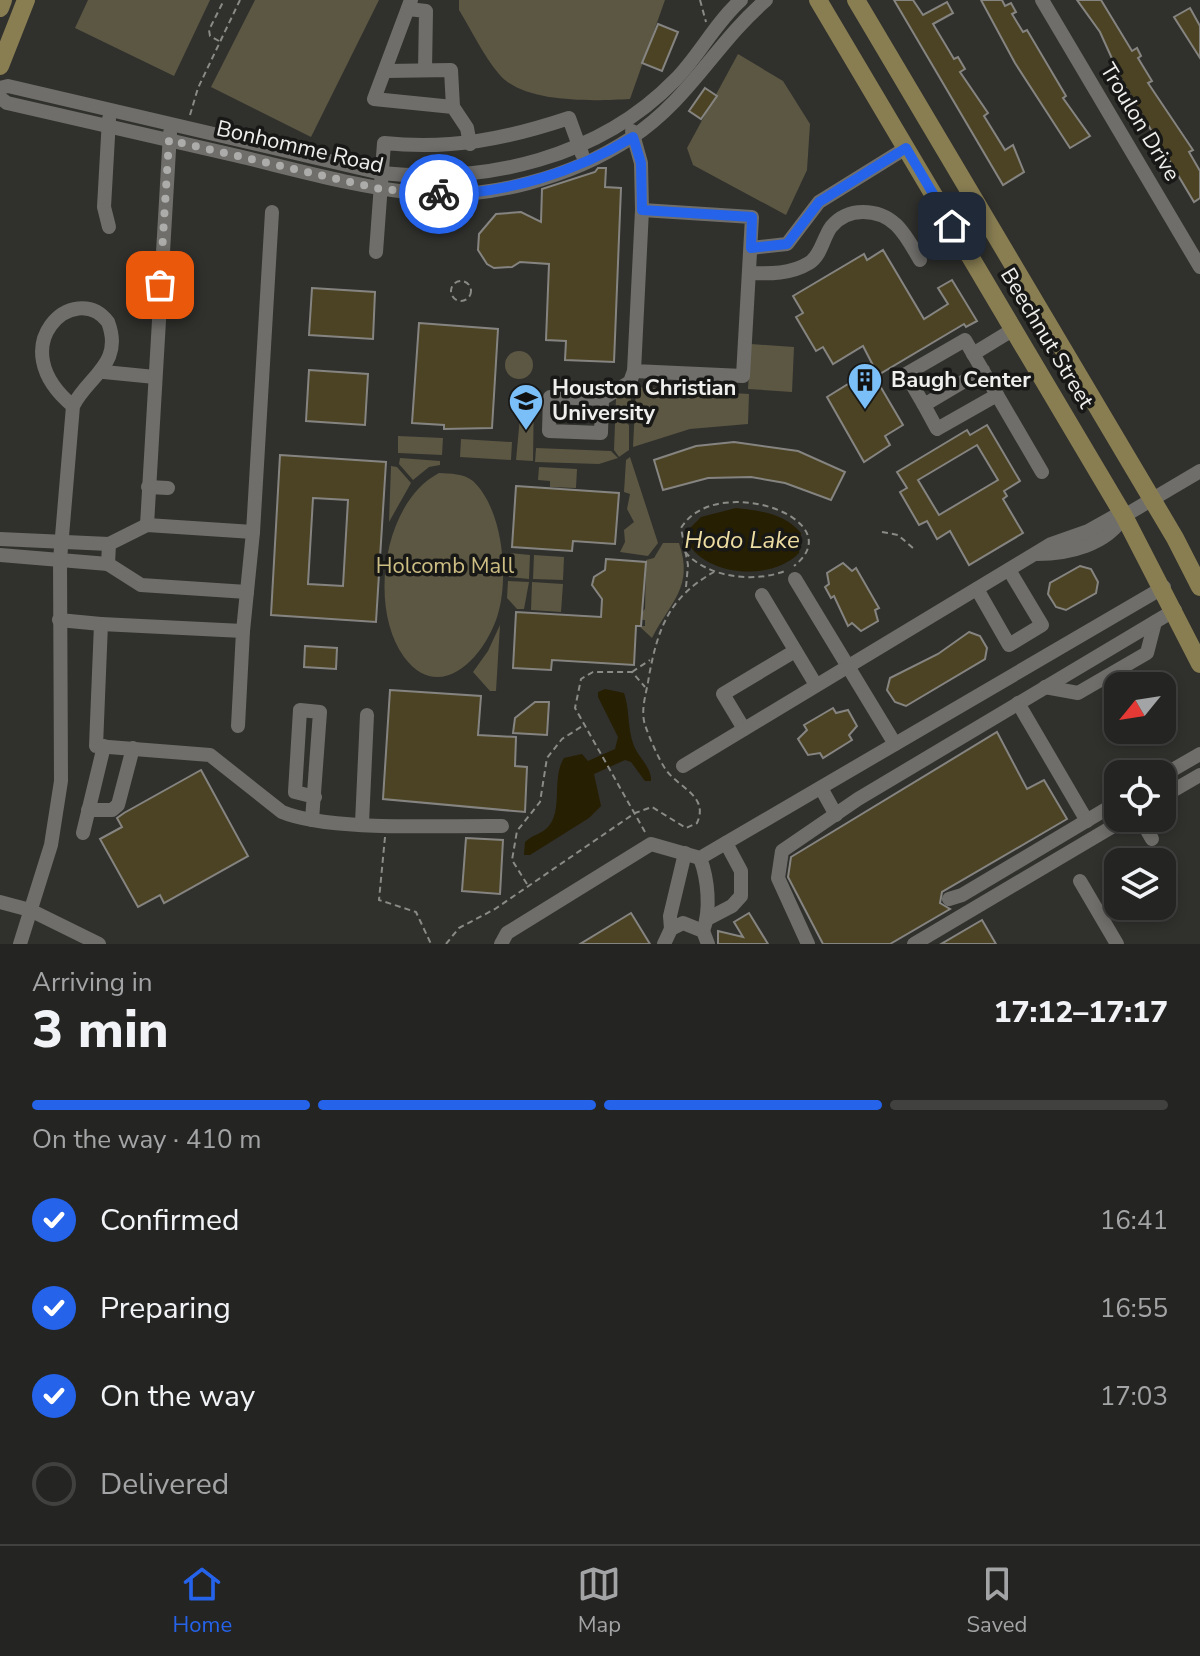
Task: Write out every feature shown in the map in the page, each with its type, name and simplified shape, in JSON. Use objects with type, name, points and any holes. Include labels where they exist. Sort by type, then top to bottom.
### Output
[{"type":"main road","points":[[0,8],[3,0]]},
{"type":"main road","points":[[0,66],[26,0]]},
{"type":"main road","name":"Beechnut Street","points":[[818,0],[1124,516],[1164,587],[1200,664]]},
{"type":"main road","name":"Beechnut Street","points":[[856,0],[1152,500],[1200,587]]},
{"type":"main road","points":[[906,148],[934,132]]},
{"type":"main road","points":[[1014,329],[1041,313]]},
{"type":"street","name":"Bonhomme Road","points":[[380,181],[468,174],[524,165],[579,146],[628,119],[675,80],[741,0]]},
{"type":"street","name":"Bonhomme Road","points":[[0,88],[8,86],[111,111],[175,131],[434,194],[492,189],[548,177],[586,163],[633,137],[676,104],[733,33],[766,0]]},
{"type":"street","name":"Troulon Drive","points":[[1042,0],[1200,267]]},
{"type":"street","points":[[425,70],[426,11],[410,5],[374,99],[378,102],[453,107]]},
{"type":"street","points":[[386,71],[451,70],[453,107],[467,128],[470,144]]},
{"type":"street","name":"Bonhomme Road","points":[[0,98],[7,103],[107,126],[175,131]]},
{"type":"street","points":[[109,227],[104,207],[107,126],[111,111]]},
{"type":"street","points":[[376,252],[384,143],[421,147],[470,144],[569,118],[586,163]]},
{"type":"street","points":[[602,399],[630,382],[634,371],[642,210],[641,163],[628,119]]},
{"type":"street","points":[[147,525],[155,377],[175,131]]},
{"type":"street","points":[[751,248],[787,244],[819,202],[906,148]]},
{"type":"street","points":[[837,190],[850,213]]},
{"type":"street","points":[[634,371],[743,376],[751,248],[752,217],[642,210]]},
{"type":"street","points":[[238,726],[272,212]]},
{"type":"street","points":[[749,273],[785,272],[807,264],[818,254],[833,225],[850,213],[881,213],[904,233],[920,260]]},
{"type":"street","points":[[20,944],[51,845],[61,781],[60,560],[73,406],[88,385],[104,372],[111,330],[103,316],[86,311],[62,312],[52,317],[43,334],[41,369],[55,392],[73,406]]},
{"type":"street","points":[[973,354],[1014,329]]},
{"type":"street","points":[[997,395],[937,429],[906,374],[965,340],[1042,472]]},
{"type":"street","points":[[924,405],[983,370]]},
{"type":"street","points":[[104,372],[155,377]]},
{"type":"street","points":[[683,766],[1035,554],[1065,537],[1091,536],[1113,517],[1124,516],[1200,471]]},
{"type":"street","points":[[148,487],[168,488]]},
{"type":"street","points":[[0,539],[109,544],[147,525],[253,532]]},
{"type":"street","points":[[108,564],[109,544]]},
{"type":"street","points":[[0,555],[108,564],[141,585],[247,592]]},
{"type":"street","points":[[977,589],[1009,645],[1042,625],[1009,570]]},
{"type":"street","points":[[795,579],[895,744]]},
{"type":"street","points":[[501,944],[507,933],[651,844],[700,858],[1164,587]]},
{"type":"street","points":[[762,595],[816,685]]},
{"type":"street","points":[[808,944],[782,889],[778,860],[788,845],[836,815],[881,794],[1018,703],[1175,610]]},
{"type":"street","points":[[59,620],[243,631]]},
{"type":"street","points":[[1045,687],[1078,693],[1147,653],[1155,622]]},
{"type":"street","points":[[101,624],[96,746],[210,755],[282,812],[312,820],[502,826]]},
{"type":"street","points":[[744,729],[723,694],[795,651]]},
{"type":"street","points":[[1018,703],[1087,821]]},
{"type":"street","points":[[312,820],[315,797],[320,712],[300,710],[295,792],[315,797]]},
{"type":"street","points":[[362,823],[367,715]]},
{"type":"street","points":[[83,833],[104,746]]},
{"type":"street","points":[[88,810],[112,810],[118,805],[133,748]]},
{"type":"street","points":[[1176,768],[1200,754]]},
{"type":"street","points":[[1176,789],[1200,775]]},
{"type":"street","points":[[821,788],[836,815]]},
{"type":"street","points":[[949,899],[962,895],[1104,811]]},
{"type":"street","points":[[914,944],[1104,832]]},
{"type":"street","points":[[1148,832],[1152,839]]},
{"type":"street","points":[[706,931],[741,896],[741,871],[726,843]]},
{"type":"street","points":[[664,944],[671,929],[670,916],[685,853]]},
{"type":"street","points":[[700,858],[705,871],[706,931]]},
{"type":"street","points":[[1080,881],[1117,944]]},
{"type":"street","points":[[0,902],[30,910],[99,944]]},
{"type":"street","points":[[671,929],[690,923],[706,931]]},
{"type":"path","points":[[220,41],[210,36],[209,30],[224,0]]},
{"type":"path","points":[[175,131],[197,100],[198,88],[240,0]]},
{"type":"path","points":[[456,281],[472,286],[468,300],[454,299],[452,284],[456,281]]},
{"type":"path","points":[[685,552],[714,572],[751,576],[782,572],[807,555],[809,536],[797,518],[761,504],[725,502],[702,509],[687,519],[680,534],[685,552],[685,589]]},
{"type":"path","points":[[882,532],[898,535],[913,548]]},
{"type":"path","points":[[446,944],[459,928],[495,909],[635,813],[652,807],[686,828],[697,823],[701,815],[699,801],[666,769],[644,723],[646,688],[657,635],[685,589],[714,572]]},
{"type":"path","points":[[651,660],[632,672],[593,672],[581,679],[575,708],[651,844]]},
{"type":"path","points":[[632,672],[646,688]]},
{"type":"path","points":[[528,885],[512,860],[517,831],[536,811],[544,768],[552,749],[584,725]]},
{"type":"path","points":[[386,824],[379,900],[416,912],[431,944]]},
{"type":"green space","points":[[88,0],[210,0],[174,76],[75,28]]},
{"type":"green space","points":[[255,0],[379,0],[311,137],[211,87]]},
{"type":"green space","points":[[459,0],[665,0],[630,99],[598,100],[542,96],[510,84],[483,51],[459,10]]},
{"type":"green space","points":[[738,54],[783,81],[810,124],[807,170],[786,215],[693,165],[687,148]]},
{"type":"green space","points":[[751,344],[794,347],[792,392],[748,389]]},
{"type":"green space","points":[[519,351],[529,355],[533,365],[529,375],[519,379],[509,375],[505,365],[509,355]]},
{"type":"green space","points":[[523,386],[534,388],[533,461],[516,460]]},
{"type":"green space","points":[[632,387],[630,413],[624,415],[623,421],[629,425],[629,450],[619,457],[614,450],[616,398]]},
{"type":"green space","points":[[636,387],[749,394],[748,424],[690,429],[633,447]]},
{"type":"green space","points":[[398,436],[443,438],[442,455],[398,453]]},
{"type":"green space","points":[[461,439],[512,442],[511,460],[460,457]]},
{"type":"green space","points":[[536,448],[611,451],[618,458],[599,464],[535,462]]},
{"type":"green space","points":[[630,457],[658,543],[648,556],[620,552],[625,542],[624,530],[634,522],[627,509],[630,494],[624,492],[626,460]]},
{"type":"green space","points":[[400,458],[440,461],[440,465],[429,467],[413,480],[399,464]]},
{"type":"green space","points":[[391,466],[397,467],[411,483],[389,522]]},
{"type":"green space","points":[[539,467],[577,469],[576,488],[550,487],[550,481],[538,480]]},
{"type":"green space","name":"Holcomb Mall","points":[[439,473],[465,477],[483,493],[497,526],[503,582],[492,630],[473,659],[447,676],[433,677],[418,671],[404,657],[393,636],[386,612],[384,585],[394,531],[405,507],[420,487]]},
{"type":"green space","points":[[663,543],[679,543],[684,571],[678,593],[652,638],[639,626],[645,626],[645,620],[618,618],[619,611],[642,612],[645,609],[646,560],[654,558]]},
{"type":"green space","points":[[510,553],[530,555],[529,579],[509,577]]},
{"type":"green space","points":[[534,555],[564,557],[563,580],[533,579]]},
{"type":"green space","points":[[508,581],[529,582],[524,609],[517,609],[507,598]]},
{"type":"green space","points":[[532,582],[563,584],[561,612],[531,610]]},
{"type":"green space","points":[[500,625],[496,691],[490,691],[473,672],[488,651]]},
{"type":"water","name":"Hodo Lake","points":[[736,508],[780,517],[794,526],[801,533],[799,553],[773,568],[757,571],[725,568],[697,554],[688,543],[688,530],[701,517]]},
{"type":"water","points":[[605,689],[624,693],[632,739],[651,781],[645,781],[631,762],[625,760],[594,774],[601,806],[589,818],[530,855],[524,855],[525,842],[545,830],[552,821],[558,775],[564,758],[582,754],[588,761],[615,749],[618,737],[598,697],[598,692]]},
{"type":"building","points":[[894,0],[913,0],[923,15],[947,2],[953,13],[933,24],[954,59],[958,57],[965,69],[960,72],[988,113],[984,116],[1005,150],[1013,145],[1024,172],[1003,185]]},
{"type":"building","points":[[981,0],[1002,0],[1005,6],[1011,3],[1016,12],[1012,14],[1023,32],[1027,30],[1066,96],[1063,98],[1090,136],[1070,148],[1015,63]]},
{"type":"building","points":[[1077,0],[1101,0],[1132,51],[1137,48],[1141,56],[1138,58],[1152,81],[1148,83],[1193,150],[1189,152],[1200,171],[1200,198],[1194,202],[1123,83],[1100,32]]},
{"type":"building","points":[[1190,8],[1200,26],[1200,58],[1174,17]]},
{"type":"building","points":[[658,24],[678,32],[662,71],[642,63]]},
{"type":"building","points":[[705,88],[717,96],[701,119],[689,111]]},
{"type":"building","points":[[598,168],[606,168],[605,187],[621,188],[614,362],[565,360],[566,341],[546,340],[549,264],[520,262],[512,267],[494,268],[487,264],[478,250],[479,234],[496,214],[521,212],[541,222],[542,189],[595,172]]},
{"type":"building","points":[[883,250],[924,319],[948,304],[938,288],[952,280],[977,321],[966,327],[964,324],[878,375],[863,346],[833,364],[823,347],[816,351],[796,317],[803,313],[793,296],[864,254],[867,260]]},
{"type":"building","points":[[312,288],[375,292],[373,339],[309,335]]},
{"type":"building","points":[[419,323],[498,329],[492,428],[444,429],[444,425],[412,423]]},
{"type":"building","points":[[309,370],[368,374],[365,425],[306,421]]},
{"type":"building","name":"Baugh Center","points":[[876,379],[903,425],[885,436],[890,445],[864,462],[827,397],[853,381],[858,390]]},
{"type":"building","points":[[987,425],[1020,481],[1004,491],[1007,496],[1003,499],[1023,533],[969,565],[950,531],[937,539],[927,521],[919,525],[900,492],[907,488],[897,472],[967,430],[970,435]],"holes":[[[977,445],[998,480],[939,515],[918,480]]]},
{"type":"building","points":[[734,442],[798,451],[845,472],[831,500],[785,483],[751,477],[708,478],[663,490],[654,460],[696,446]]},
{"type":"building","points":[[280,455],[386,462],[376,622],[271,615]],"holes":[[[313,498],[348,500],[343,586],[308,584]]]},
{"type":"building","points":[[516,486],[619,493],[615,544],[573,541],[572,551],[512,547]]},
{"type":"building","points":[[606,559],[646,562],[641,626],[636,626],[634,665],[552,660],[551,670],[513,668],[516,612],[601,617],[602,599],[592,585],[594,577],[605,570]]},
{"type":"building","points":[[843,563],[852,571],[856,568],[879,608],[875,610],[878,621],[861,631],[852,623],[848,626],[834,596],[831,598],[825,587],[829,584],[827,573]]},
{"type":"building","points":[[1080,566],[1091,569],[1098,582],[1096,593],[1066,610],[1056,607],[1048,594],[1050,583]]},
{"type":"building","points":[[969,632],[980,636],[987,648],[985,659],[906,706],[895,702],[887,690],[890,678],[938,654]]},
{"type":"building","points":[[305,646],[337,648],[336,669],[304,667]]},
{"type":"building","points":[[390,690],[481,696],[478,735],[516,737],[515,766],[527,767],[525,812],[383,799]]},
{"type":"building","points":[[535,702],[549,702],[547,735],[513,733],[515,718]]},
{"type":"building","points":[[833,708],[836,713],[848,710],[857,726],[849,735],[852,740],[823,758],[820,753],[808,755],[798,739],[807,730],[804,725]]},
{"type":"building","points":[[997,732],[1027,789],[1044,780],[1067,819],[942,892],[940,903],[950,909],[890,944],[823,944],[788,877],[791,857]]},
{"type":"building","points":[[201,770],[248,856],[164,903],[160,895],[138,907],[100,839],[122,827],[117,818],[124,813]]},
{"type":"building","points":[[466,838],[503,840],[500,894],[462,891]]},
{"type":"building","points":[[631,913],[650,944],[580,944]]},
{"type":"building","points":[[749,913],[768,944],[718,944],[718,931],[743,937],[734,922]]},
{"type":"building","points":[[982,920],[996,944],[941,944]]},
{"type":"way so far","points":[[160,285],[169,140],[380,189],[439,194]]},
{"type":"place","name":"Baugh Center","points":[[865,411]]},
{"type":"place","name":"Houston Christian University","points":[[526,432]]},
{"type":"route","points":[[439,194],[492,189],[548,177],[586,163],[633,137],[641,163],[642,210],[752,217],[751,248],[768,248],[787,244],[819,202],[906,148],[952,226]]}]
